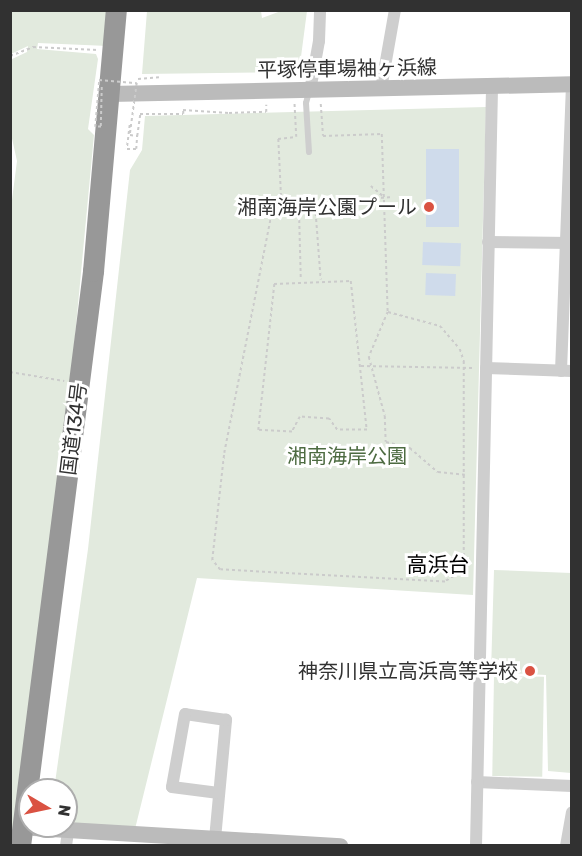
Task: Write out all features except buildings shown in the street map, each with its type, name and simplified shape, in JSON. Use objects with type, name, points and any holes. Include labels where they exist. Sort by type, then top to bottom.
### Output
[{"type":"highway","name":"国道134号","points":[[41,778],[80,498],[118,89],[116,10]]},
{"type":"highway","name":"国道134号","points":[[20,846],[130,10]]},
{"type":"main road","name":"平塚停車場袖ヶ浜線","points":[[118,89],[315,97],[381,89],[572,86]]},
{"type":"main road","points":[[67,839],[218,841],[340,846]]},
{"type":"street","points":[[315,97],[320,10]]},
{"type":"street","points":[[381,89],[395,10]]},
{"type":"street","points":[[486,368],[566,371],[572,86]]},
{"type":"street","points":[[476,846],[492,87]]},
{"type":"street","points":[[489,242],[569,243]]},
{"type":"street","points":[[218,841],[219,793],[226,720],[184,714],[172,787],[219,793]]},
{"type":"street","points":[[477,782],[572,786]]},
{"type":"street","points":[[566,846],[572,813]]},
{"type":"lane","points":[[309,152],[306,103],[315,97]]},
{"type":"path","points":[[10,56],[33,47],[105,51]]},
{"type":"path","points":[[118,89],[99,80],[95,127],[101,127],[118,89],[138,77],[159,77]]},
{"type":"path","points":[[118,89],[130,135],[137,136]]},
{"type":"path","points":[[315,97],[323,136],[382,134],[388,312],[370,347],[369,366],[385,416],[386,442],[410,448],[438,472],[466,476]]},
{"type":"path","points":[[130,125],[128,148],[136,149],[140,114],[183,114],[183,110],[266,112],[266,104]]},
{"type":"path","points":[[281,203],[278,139],[296,137],[294,104]]},
{"type":"path","points":[[371,186],[385,197]]},
{"type":"path","points":[[388,312],[440,327],[460,349],[464,368],[466,476],[464,570],[452,579],[293,577],[216,567],[212,560],[224,453],[273,206],[281,203],[393,197]]},
{"type":"path","points":[[315,201],[321,281]]},
{"type":"path","points":[[299,202],[301,281]]},
{"type":"path","points":[[321,281],[351,281],[367,430],[337,430],[328,419],[300,417],[292,432],[258,430],[274,284],[321,281]]},
{"type":"path","points":[[360,366],[486,368]]},
{"type":"path","points":[[10,372],[80,383]]},
{"type":"green space","points":[[11,11],[110,11],[108,46],[38,43],[37,49],[96,54],[98,59],[88,129],[94,135],[69,400],[11,845],[10,215],[17,161],[11,134],[10,60],[27,52],[28,46],[11,54]]},
{"type":"green space","points":[[147,11],[261,11],[262,18],[281,11],[307,11],[299,72],[142,74]]},
{"type":"green space","name":"湘南海岸公園","points":[[486,107],[473,595],[197,578],[135,829],[78,825],[78,778],[56,778],[88,549],[130,170],[142,150],[145,116]]},
{"type":"green space","points":[[494,570],[571,573],[571,773],[548,771],[546,675],[491,672]]},
{"type":"green space","points":[[494,676],[544,677],[542,777],[492,776]]},
{"type":"water","points":[[426,149],[459,149],[459,227],[426,227]]},
{"type":"water","points":[[423,242],[461,243],[460,266],[422,265]]},
{"type":"water","points":[[426,273],[456,274],[455,296],[425,295]]},
{"type":"place","name":"湘南海岸公園プール","points":[[429,207]]},
{"type":"place","name":"神奈川県立高浜高等学校","points":[[530,671]]},
{"type":"district","name":"高浜台","points":[[438,565]]}]
